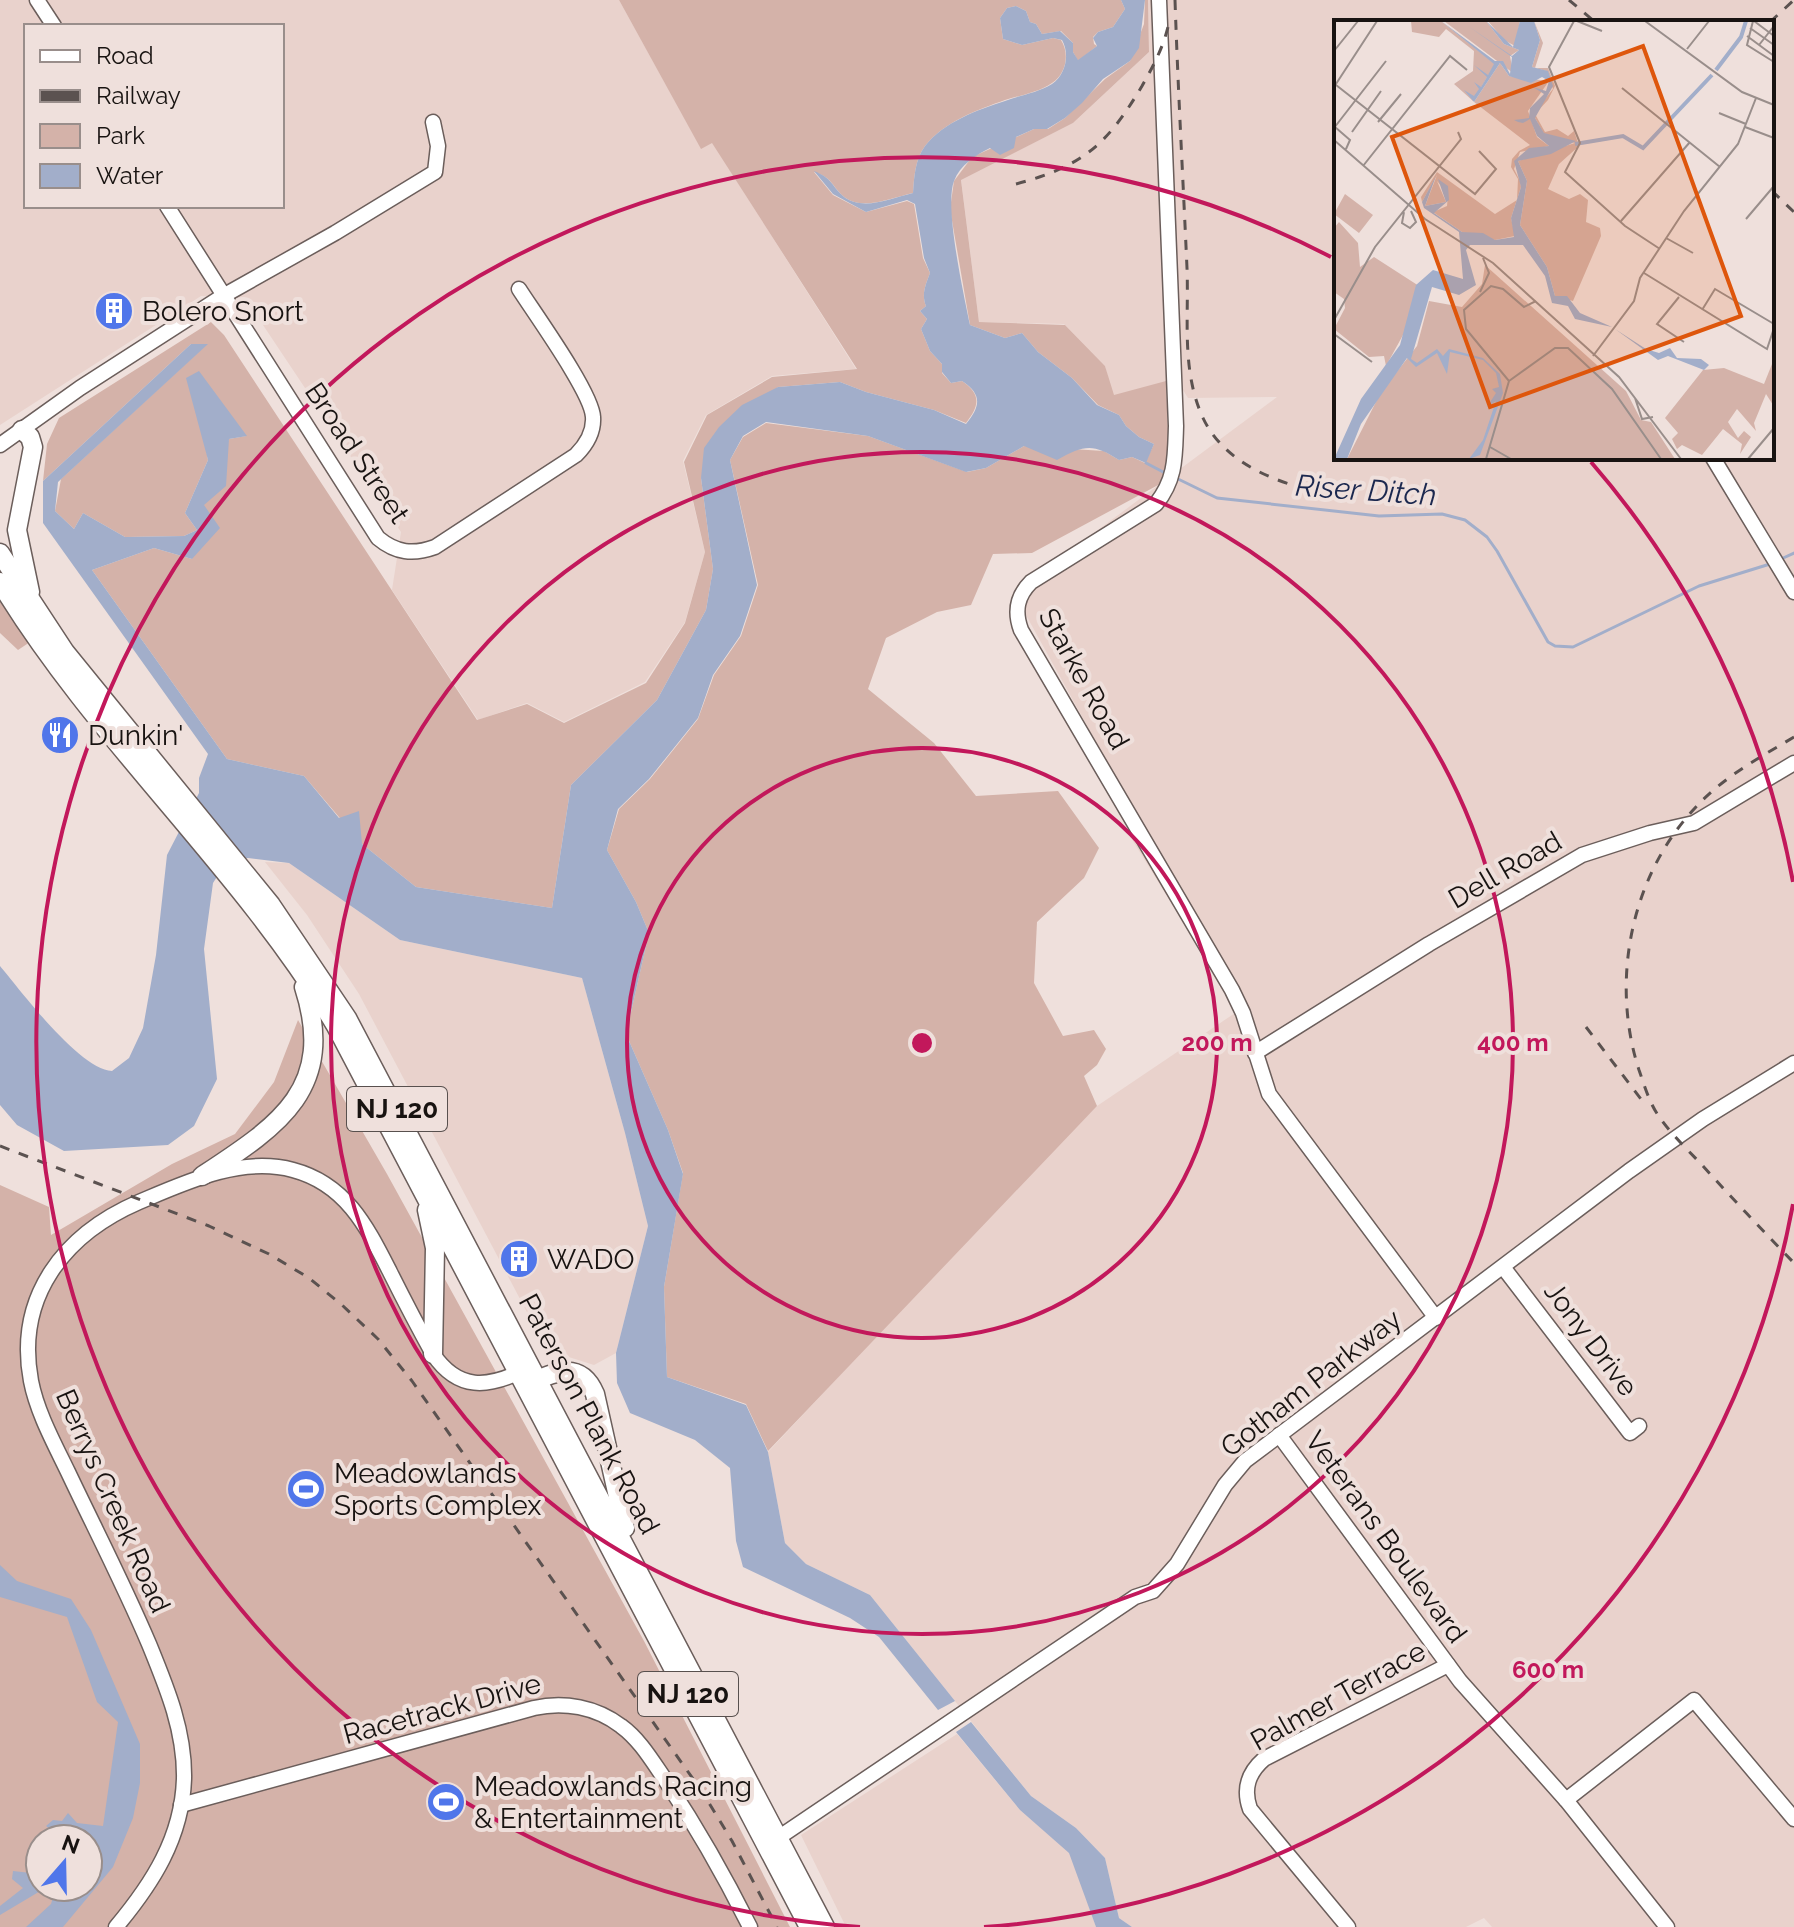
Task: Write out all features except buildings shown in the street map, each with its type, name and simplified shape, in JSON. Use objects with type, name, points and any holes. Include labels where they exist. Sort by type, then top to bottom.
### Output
[{"type":"main road","points":[[22,430],[30,437],[33,454],[20,509],[18,538],[34,608]]},
{"type":"main road","name":"Paterson Plank Road","points":[[0,553],[34,608],[181,806]]},
{"type":"main road","name":"Paterson Plank Road","points":[[0,582],[63,673],[301,947],[358,1037],[529,1376],[772,1841],[825,1927]]},
{"type":"main road","name":"Paterson Plank Road","points":[[235,872],[354,1057],[422,1185],[632,1558],[772,1841],[809,1927]]},
{"type":"main road","points":[[202,1176],[271,1129],[306,1080],[315,1045],[315,1030],[297,965]]},
{"type":"main road","points":[[422,1185],[435,1248],[433,1354]]},
{"type":"main road","points":[[529,1376],[572,1372],[585,1378],[592,1388],[632,1558]]},
{"type":"street","points":[[37,0],[53,24]]},
{"type":"street","name":"Starke Road","points":[[1159,0],[1176,426],[1175,467],[1156,504],[1031,582],[1019,597],[1017,616],[1021,630],[1232,990],[1243,1013],[1269,1094],[1436,1318]]},
{"type":"street","points":[[0,445],[80,388],[223,296],[435,172],[438,146],[433,122]]},
{"type":"street","name":"Broad Street","points":[[168,208],[378,538],[395,549],[414,552],[435,547],[576,455],[589,438],[593,418],[588,397],[519,289]]},
{"type":"street","points":[[1714,460],[1794,592]]},
{"type":"street","name":"Dell Road","points":[[1255,1053],[1429,944],[1582,855],[1603,846],[1694,823],[1794,763]]},
{"type":"street","name":"Gotham Parkway","points":[[772,1841],[1135,1597],[1153,1591],[1177,1564],[1235,1471],[1676,1137],[1794,1063]]},
{"type":"street","name":"Berrys Creek Road","points":[[116,1927],[162,1864],[173,1836],[181,1805],[183,1753],[172,1701],[131,1601],[43,1417],[32,1382],[29,1346],[35,1311],[55,1265],[71,1245],[112,1214],[202,1176],[251,1167],[276,1167],[309,1175],[339,1193],[363,1221],[433,1354],[450,1373],[470,1383],[491,1383],[529,1376]]},
{"type":"street","name":"Jony Drive","points":[[1503,1267],[1630,1433],[1639,1426]]},
{"type":"street","name":"Veterans Boulevard","points":[[1279,1435],[1448,1665],[1566,1800],[1667,1927]]},
{"type":"street","name":"Palmer Terrace","points":[[1348,1927],[1250,1809],[1246,1794],[1251,1774],[1264,1759],[1448,1665]]},
{"type":"street","points":[[1566,1800],[1694,1700],[1794,1819]]},
{"type":"street","name":"Racetrack Drive","points":[[181,1805],[534,1708],[551,1705],[583,1707],[614,1720],[639,1742],[723,1873],[750,1927]]},
{"type":"shaded area","points":[[0,0],[619,0],[701,148],[712,142],[856,369],[772,376],[706,415],[683,461],[705,552],[685,622],[645,682],[564,722],[527,703],[478,720],[392,590],[401,532],[245,298],[201,296],[0,425]]},
{"type":"shaded area","points":[[1148,0],[1794,0],[1794,1927],[1492,1927],[1484,1918],[1466,1927],[1132,1927],[1119,1918],[1105,1858],[1076,1828],[1031,1796],[870,1595],[806,1564],[785,1543],[768,1452],[1021,1182],[1097,1106],[1238,1011],[1133,841],[1118,782],[1021,606],[1032,579],[1277,397],[1188,398],[1176,379],[1113,396],[1105,366],[1064,324],[979,322],[961,179],[1073,123],[1149,52]]},
{"type":"shaded area","points":[[265,862],[289,863],[400,940],[582,978],[648,1226],[616,1353],[594,1365],[556,1353],[533,1312],[528,1314],[359,994],[307,915]]},
{"type":"shaded area","points":[[957,1734],[1020,1810],[1070,1853],[1096,1927],[846,1927],[801,1835]]},
{"type":"green space","points":[[619,0],[1121,0],[1125,9],[1113,27],[1093,37],[1097,46],[1078,61],[1073,52],[1073,43],[1061,31],[1042,34],[1036,24],[1030,22],[1026,11],[1016,6],[1007,8],[1000,18],[1003,39],[1022,45],[1053,38],[1061,40],[1066,57],[1063,69],[1057,79],[1046,86],[983,108],[942,130],[925,146],[919,157],[913,193],[874,203],[855,202],[846,199],[826,177],[814,172],[833,195],[866,212],[907,201],[914,204],[923,258],[930,273],[924,293],[926,306],[920,311],[927,319],[921,329],[930,351],[942,364],[942,373],[951,383],[962,381],[973,391],[976,400],[974,411],[966,423],[934,410],[840,382],[778,387],[701,478],[713,569],[706,610],[657,700],[571,785],[552,908],[416,887],[362,844],[304,776],[227,759],[92,570],[154,548],[192,559],[203,505],[229,439],[246,436],[204,438],[208,460],[185,513],[197,530],[184,536],[125,537],[83,513],[74,529],[55,511],[61,479],[207,344],[191,344],[43,481],[47,444],[59,418],[211,322],[224,335],[477,720],[527,704],[564,723],[646,683],[685,623],[705,552],[684,462],[707,415],[772,377],[857,369],[712,143],[701,149]]},
{"type":"green space","points":[[1145,0],[1148,0],[1149,52],[1073,123],[961,180],[979,322],[1065,325],[1105,366],[1114,395],[1166,381],[1169,459],[1160,484],[1032,553],[993,554],[971,605],[937,612],[886,638],[868,689],[934,743],[976,796],[1058,791],[1099,848],[1084,878],[1037,922],[1034,983],[1063,1036],[1094,1030],[1106,1049],[1097,1065],[1084,1076],[1097,1106],[768,1451],[746,1404],[667,1377],[664,1287],[683,1173],[668,1130],[626,1034],[649,933],[607,850],[619,809],[650,779],[698,719],[714,675],[741,636],[758,585],[730,460],[743,437],[766,423],[868,436],[967,472],[986,468],[1024,446],[1104,451],[1119,460],[1132,457],[1145,463],[1154,444],[1139,437],[1119,415],[1098,405],[1072,378],[1038,352],[1022,333],[1005,338],[970,325],[950,209],[954,181],[972,157],[1034,129],[1048,129],[1130,61],[1144,24]]},
{"type":"green space","points":[[0,601],[30,642],[18,650],[0,633]]},
{"type":"green space","name":"Meadowlands Sports Complex","points":[[298,1020],[387,1174],[644,1641],[790,1927],[0,1927],[0,1185],[49,1207],[51,1235],[172,1164],[235,1134],[274,1082]]},
{"type":"water","points":[[1121,0],[1145,0],[1139,48],[1130,61],[1103,79],[1065,118],[1047,129],[1034,129],[1016,137],[1014,148],[1000,155],[990,148],[969,161],[954,181],[951,210],[970,325],[1005,338],[1022,333],[1038,352],[1072,378],[1097,405],[1119,415],[1139,437],[1154,444],[1146,463],[1132,457],[1119,460],[1088,448],[1057,460],[1024,446],[986,468],[966,472],[868,436],[766,422],[743,436],[730,460],[757,585],[740,636],[713,675],[698,718],[649,779],[618,809],[607,850],[649,933],[626,1034],[668,1130],[683,1174],[664,1287],[667,1377],[746,1405],[768,1452],[785,1543],[806,1564],[870,1595],[955,1701],[938,1710],[879,1637],[850,1618],[743,1567],[736,1541],[730,1468],[695,1440],[630,1413],[617,1383],[616,1353],[648,1226],[582,978],[400,940],[289,863],[248,858],[227,861],[213,883],[204,949],[217,1079],[194,1126],[168,1145],[64,1151],[17,1125],[0,1105],[0,966],[52,1028],[84,1058],[112,1071],[129,1058],[143,1028],[156,955],[167,855],[199,793],[199,778],[208,754],[43,523],[43,481],[191,344],[208,344],[58,482],[55,511],[74,529],[83,513],[125,537],[184,536],[197,530],[185,513],[208,460],[186,378],[199,371],[247,436],[229,439],[226,486],[204,505],[220,528],[192,559],[154,548],[92,570],[227,759],[304,776],[339,818],[359,811],[362,844],[416,887],[552,908],[571,785],[657,700],[706,610],[713,569],[701,478],[704,448],[719,427],[742,405],[778,387],[840,382],[934,410],[966,424],[975,412],[977,401],[973,391],[962,381],[951,383],[942,372],[942,364],[930,351],[921,329],[927,319],[920,311],[926,306],[924,293],[930,273],[924,258],[915,204],[907,200],[866,212],[833,194],[814,171],[828,179],[843,196],[859,203],[913,193],[919,157],[925,146],[942,130],[972,113],[1052,84],[1063,69],[1066,51],[1062,40],[1053,38],[1022,45],[1003,39],[1000,18],[1007,8],[1016,6],[1026,11],[1030,22],[1036,24],[1042,34],[1060,31],[1073,43],[1073,52],[1078,60],[1097,46],[1093,38],[1098,32],[1113,27],[1125,9]]},
{"type":"water","points":[[0,1565],[17,1581],[71,1599],[91,1630],[140,1744],[140,1783],[133,1818],[113,1867],[104,1878],[103,1823],[118,1722],[97,1702],[67,1617],[0,1597]]},
{"type":"water","points":[[971,1722],[1031,1796],[1076,1828],[1105,1858],[1119,1918],[1132,1927],[1096,1927],[1069,1853],[1020,1810],[956,1732]]},
{"type":"water","points":[[68,1813],[77,1823],[50,1823],[53,1820],[62,1821]]},
{"type":"water","points":[[13,1871],[24,1872],[24,1901],[0,1915],[0,1906],[23,1888],[12,1879]]},
{"type":"water","points":[[83,1903],[63,1927],[26,1927],[51,1904]]},
{"type":"waterway","name":"Riser Ditch","points":[[1146,463],[1167,474]]},
{"type":"waterway","name":"Riser Ditch","points":[[1174,477],[1217,498],[1379,516],[1442,514],[1465,520],[1487,537],[1548,642],[1555,646],[1573,647],[1699,586],[1770,564]]},
{"type":"waterway","name":"Riser Ditch","points":[[1781,559],[1794,553]]},
{"type":"railway","points":[[1175,0],[1188,344],[1196,400],[1214,436],[1244,463],[1301,488],[1341,496]]},
{"type":"railway","points":[[1569,0],[1593,20]]},
{"type":"railway","points":[[1772,20],[1794,0]]},
{"type":"railway","points":[[1016,184],[1076,161],[1117,124],[1147,78],[1170,18]]},
{"type":"railway","points":[[1774,193],[1794,212]]},
{"type":"railway","points":[[1794,737],[1717,787],[1673,835],[1655,865],[1642,897],[1632,931],[1627,966],[1630,1036],[1649,1099],[1679,1141],[1794,1263]]},
{"type":"railway","points":[[1586,1027],[1644,1103]]},
{"type":"railway","points":[[0,1146],[209,1226],[269,1254],[309,1278],[378,1339],[412,1381],[703,1793],[777,1927]]},
{"type":"place","name":"Bolero Snort","points":[[114,311]]},
{"type":"place","name":"Dunkin'","points":[[60,735]]},
{"type":"place","name":"WADO","points":[[519,1259]]},
{"type":"place","name":"Meadowlands Sports Complex","points":[[306,1489]]},
{"type":"place","name":"Meadowlands Racing & Entertainment","points":[[446,1802]]}]
